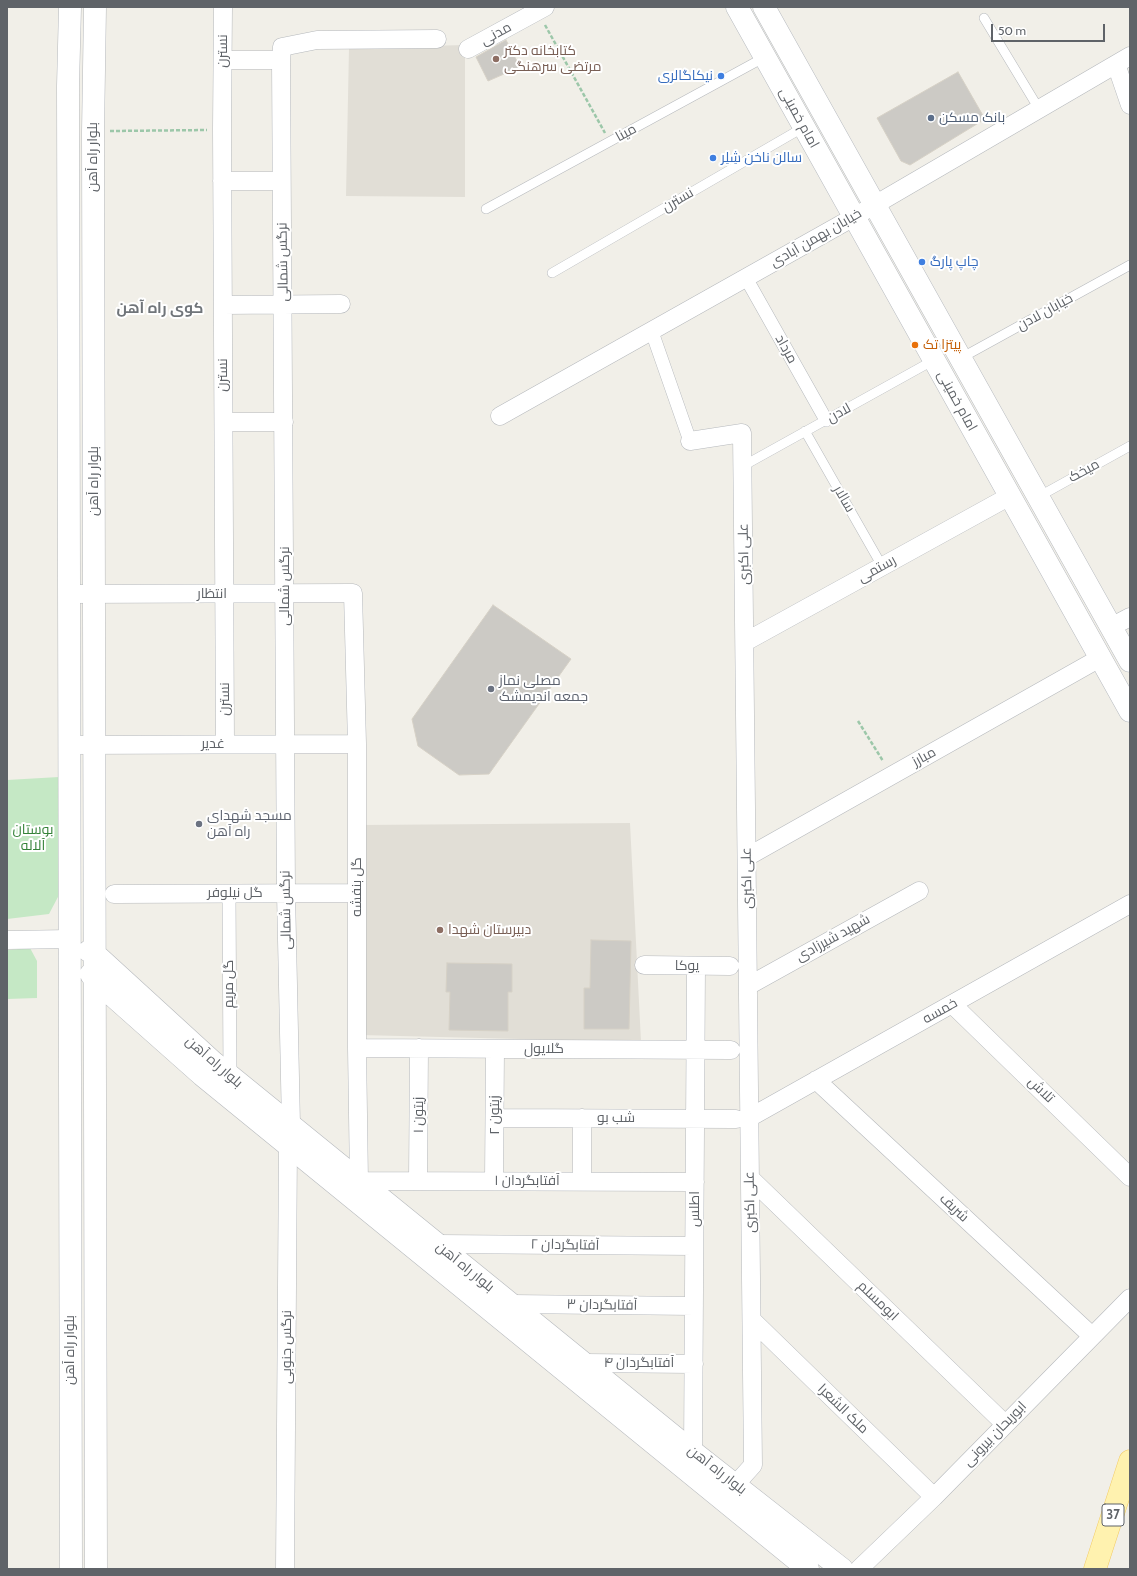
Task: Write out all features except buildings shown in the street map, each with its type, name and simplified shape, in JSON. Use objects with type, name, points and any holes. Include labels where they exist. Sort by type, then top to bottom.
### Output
[{"type":"main road","name":"37","points":[[1095,1569],[1130,1461]]},
{"type":"street","name":"بلوار راه آهن","points":[[70,7],[68,86],[70,594],[70,1569]]},
{"type":"street","name":"بلوار راه آهن","points":[[95,7],[93,85],[93,211],[96,954],[96,1569]]},
{"type":"street","name":"نسترن","points":[[223,7],[222,181],[225,744]]},
{"type":"street","name":"امام خمینی","points":[[737,7],[1130,711]]},
{"type":"street","name":"امام خمینی","points":[[764,7],[1130,661]]},
{"type":"street","name":"مدنی","points":[[468,49],[541,9]]},
{"type":"street","points":[[223,60],[282,54],[317,40],[437,39]]},
{"type":"street","name":"نرگس شمالی","points":[[282,54],[281,181],[284,305],[285,744],[289,1135]]},
{"type":"street","points":[[1123,60],[1130,105]]},
{"type":"street","name":"خیابان بهمن آبادی","points":[[500,416],[652,332],[854,217],[1123,60]]},
{"type":"street","points":[[68,86],[93,85]]},
{"type":"street","points":[[222,181],[281,181]]},
{"type":"street","points":[[69,211],[93,211]]},
{"type":"street","name":"مرداد","points":[[746,278],[826,420]]},
{"type":"street","points":[[223,305],[341,304]]},
{"type":"street","name":"علی اکبری","points":[[652,332],[690,441],[742,433],[748,986],[743,1119],[750,1178],[753,1465],[735,1485]]},
{"type":"street","points":[[69,389],[94,389]]},
{"type":"street","points":[[224,422],[284,422]]},
{"type":"street","name":"رستمی","points":[[745,642],[1010,496]]},
{"type":"street","name":"انتظار","points":[[70,594],[353,593]]},
{"type":"street","name":"گل بنفشه","points":[[353,593],[357,744],[357,1048],[359,1181]]},
{"type":"street","points":[[1111,627],[1130,617]]},
{"type":"street","name":"مبارز","points":[[747,856],[1100,658]]},
{"type":"street","name":"غدیر","points":[[70,745],[357,744]]},
{"type":"street","name":"شهید شیرزادی","points":[[748,986],[919,891]]},
{"type":"street","name":"گل مریم","points":[[229,893],[230,1076]]},
{"type":"street","name":"گل نیلوفر","points":[[114,894],[357,893]]},
{"type":"street","name":"خمسه","points":[[743,1119],[816,1080],[1130,904]]},
{"type":"street","name":"بلوار راه آهن","points":[[70,939],[96,954],[230,1076],[289,1135],[808,1569]]},
{"type":"street","name":"بلوار راه آهن","points":[[70,939],[96,981],[202,1075],[359,1181],[693,1452],[842,1569]]},
{"type":"street","points":[[7,940],[70,939]]},
{"type":"street","name":"یوکا","points":[[644,965],[730,966]]},
{"type":"street","name":"اطلس","points":[[693,1452],[696,966]]},
{"type":"street","name":"تلاش","points":[[952,1004],[1130,1177]]},
{"type":"street","name":"گلایول","points":[[357,1048],[731,1050]]},
{"type":"street","name":"زیتون ۱","points":[[418,1181],[419,1048]]},
{"type":"street","name":"زیتون ۲","points":[[494,1181],[495,1049]]},
{"type":"street","name":"شریف","points":[[816,1080],[1092,1336]]},
{"type":"street","name":"شب بو","points":[[495,1118],[743,1119]]},
{"type":"street","points":[[582,1118],[582,1181]]},
{"type":"street","name":"نرگس جنوبی","points":[[285,1569],[289,1135]]},
{"type":"street","name":"ابومسلم","points":[[750,1178],[1006,1424]]},
{"type":"street","name":"آفتابگردان ۱","points":[[359,1181],[695,1182]]},
{"type":"street","name":"آفتابگردان ۲","points":[[437,1244],[694,1246]]},
{"type":"street","name":"ابوریحان بیرونی","points":[[859,1569],[934,1497],[1130,1298]]},
{"type":"street","name":"آفتابگردان ۳","points":[[511,1304],[694,1306]]},
{"type":"street","name":"ملک الشعرا","points":[[752,1320],[934,1497]]},
{"type":"street","points":[[70,1325],[96,1325]]},
{"type":"street","name":"آفتابگردان ۴","points":[[584,1363],[694,1364]]},
{"type":"lane","points":[[984,18],[1039,109]]},
{"type":"lane","name":"مینا","points":[[486,209],[765,57]]},
{"type":"lane","name":"نسترن","points":[[552,273],[804,127]]},
{"type":"lane","name":"خیابان لادن","points":[[961,358],[1130,265]]},
{"type":"lane","name":"لادن","points":[[743,466],[934,360]]},
{"type":"lane","name":"سالار","points":[[806,431],[882,566]]},
{"type":"lane","name":"میخک","points":[[1038,497],[1130,446]]},
{"type":"path","points":[[541,9],[610,142]]},
{"type":"path","points":[[93,132],[222,129]]},
{"type":"path","points":[[858,722],[892,775]]},
{"type":"shaded area","points":[[465,45],[465,197],[346,196],[349,48]]},
{"type":"shaded area","points":[[630,823],[641,1042],[360,1035],[361,825]]},
{"type":"green space","name":"بوستان آلاله","points":[[59,777],[59,895],[49,914],[7,919],[7,780]]},
{"type":"green space","points":[[30,948],[37,961],[37,998],[7,999],[7,950]]},
{"type":"place","name":"کتابخانه دکتر مرتضی سرهنگی","points":[[496,59]]},
{"type":"place","name":"نیکاگالری","points":[[721,76]]},
{"type":"place","name":"بانک مسکن","points":[[931,118]]},
{"type":"place","name":"سالن ناخن شِلِر","points":[[713,158]]},
{"type":"place","name":"چاپ پارگ","points":[[922,262]]},
{"type":"place","name":"پیتزا تک","points":[[915,345]]},
{"type":"place","name":"مصلی نماز جمعه اندیمشک","points":[[491,689]]},
{"type":"place","name":"مسجد شهدای راه آهن","points":[[199,824]]},
{"type":"place","name":"دبیرستان شهدا","points":[[440,930]]},
{"type":"district","name":"کوی راه آهن","points":[[160,309]]}]
